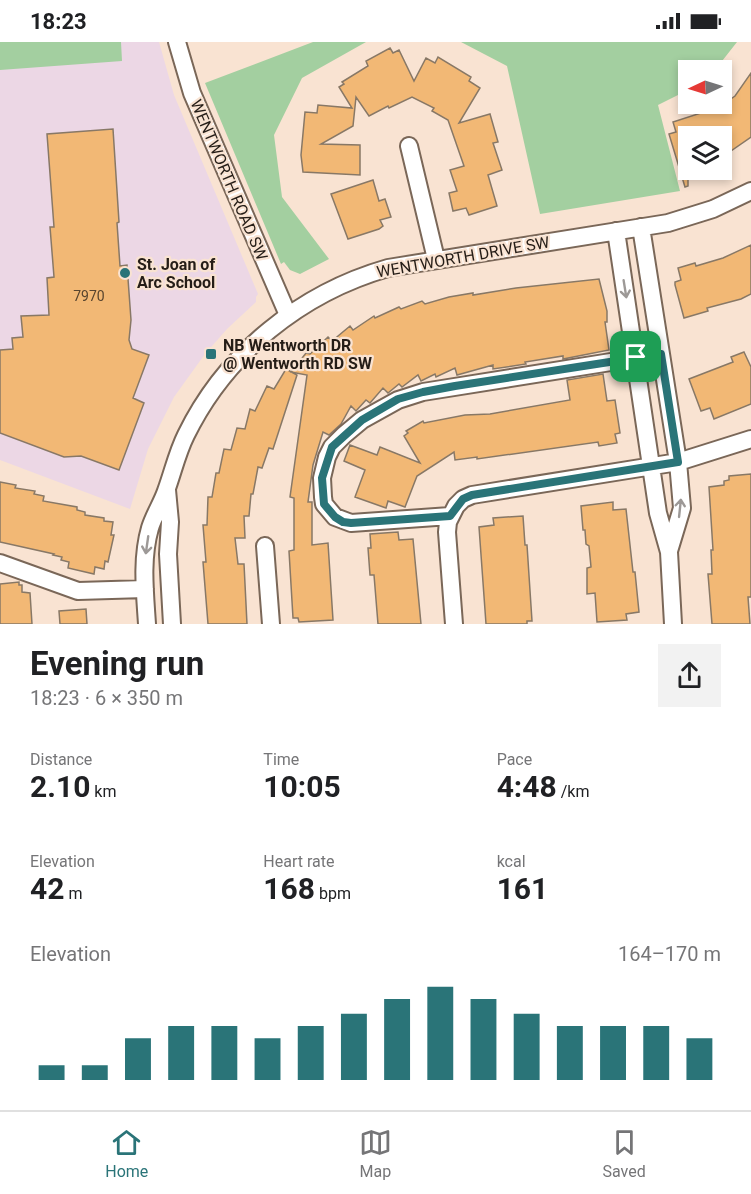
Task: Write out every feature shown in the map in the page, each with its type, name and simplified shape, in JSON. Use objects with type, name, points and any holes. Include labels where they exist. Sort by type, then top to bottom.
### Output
[{"type":"street","name":"WENTWORTH ROAD SW","points":[[177,42],[192,93],[288,315]]},
{"type":"street","points":[[409,146],[436,259]]},
{"type":"street","name":"WENTWORTH DRIVE SW","points":[[147,624],[145,588],[148,535],[186,436],[213,388],[230,367],[288,315],[323,294],[368,274],[436,259],[641,227],[688,217],[730,202],[751,191]]},
{"type":"street","points":[[641,227],[678,462],[682,508],[669,552]]},
{"type":"street","points":[[616,231],[658,513],[669,552],[673,624]]},
{"type":"street","points":[[450,516],[351,523],[335,517],[324,504],[322,497],[324,469],[332,447],[362,420],[398,399],[423,392],[661,354]]},
{"type":"street","points":[[454,624],[447,532],[450,516],[463,499],[472,495],[678,462],[751,439]]},
{"type":"street","name":"WENTWORTH DRIVE SW","points":[[166,490],[170,522],[168,554],[172,624]]},
{"type":"street","points":[[265,546],[271,624]]},
{"type":"street","points":[[0,563],[78,591],[145,588]]},
{"type":"shaded area","name":"St. Joan of Arc School","points":[[0,42],[159,42],[174,95],[258,294],[256,302],[205,354],[174,397],[148,449],[130,509],[0,460]]},
{"type":"green space","points":[[0,42],[121,42],[122,61],[0,70]]},
{"type":"green space","points":[[313,42],[366,42],[302,78],[274,135],[282,197],[329,259],[300,274],[290,270],[284,262],[281,264],[205,83]]},
{"type":"green space","points":[[461,42],[737,42],[723,60],[678,60],[678,95],[658,105],[680,191],[540,214],[507,66]]},
{"type":"building","points":[[390,48],[393,53],[399,50],[414,81],[426,58],[435,63],[438,57],[471,77],[469,81],[480,88],[459,123],[490,114],[498,142],[493,143],[502,170],[488,175],[497,206],[469,215],[466,208],[453,211],[449,193],[457,191],[450,170],[464,166],[448,120],[432,111],[434,108],[412,97],[369,116],[356,97],[353,126],[321,144],[360,145],[360,175],[303,172],[301,155],[305,112],[317,113],[318,105],[352,108],[339,87],[344,84],[342,82],[368,66],[366,61]]},
{"type":"building","points":[[751,73],[751,137],[732,150],[732,126],[678,126],[678,164],[669,134],[676,132],[673,122],[698,114],[732,114],[732,98]]},
{"type":"building","points":[[113,129],[120,266],[127,265],[131,320],[129,340],[132,349],[149,355],[133,398],[144,403],[119,470],[81,456],[64,457],[0,433],[0,350],[13,349],[12,338],[23,337],[21,316],[49,315],[47,278],[54,277],[50,227],[54,227],[47,134]]},
{"type":"building","points":[[373,180],[379,201],[385,199],[391,217],[380,220],[383,226],[379,229],[348,239],[331,194]]},
{"type":"building","points":[[683,180],[688,180],[688,186],[685,187]]},
{"type":"building","points":[[751,245],[751,294],[684,318],[675,285],[675,282],[681,280],[678,268],[695,263],[696,266],[723,258]]},
{"type":"building","points":[[599,279],[607,311],[607,322],[605,322],[609,350],[493,369],[493,365],[457,375],[455,368],[421,381],[418,375],[402,387],[399,384],[388,393],[383,388],[370,403],[366,400],[356,411],[351,406],[341,424],[329,435],[323,432],[313,465],[308,502],[312,502],[312,545],[328,543],[333,620],[299,622],[298,618],[293,618],[289,551],[294,550],[294,498],[290,497],[307,375],[291,372],[306,353],[310,354],[328,337],[332,341],[350,326],[353,330],[374,316],[375,318],[399,307],[401,309],[422,301],[425,304],[473,293],[473,295]]},
{"type":"building","points":[[744,352],[751,367],[751,404],[714,419],[710,408],[701,411],[689,379],[733,362],[731,357]]},
{"type":"building","points":[[286,369],[297,375],[273,449],[269,448],[262,468],[258,467],[253,494],[251,494],[249,516],[244,516],[245,538],[235,538],[238,564],[244,564],[247,624],[208,624],[203,562],[206,562],[203,525],[207,525],[208,497],[212,497],[216,473],[219,473],[224,449],[231,450],[237,428],[245,429],[250,409],[255,411],[267,386],[274,389]]},
{"type":"building","points":[[603,374],[607,401],[615,400],[620,433],[615,434],[617,443],[599,446],[598,442],[477,459],[477,457],[455,460],[454,452],[417,476],[405,507],[388,501],[386,508],[355,497],[365,470],[344,461],[350,445],[377,455],[380,447],[420,463],[404,436],[408,433],[406,431],[423,421],[424,423],[465,415],[490,414],[570,400],[567,380]]},
{"type":"building","points":[[751,474],[751,597],[748,597],[750,624],[712,624],[708,574],[712,574],[711,550],[713,550],[709,487],[724,485],[724,481],[729,480],[729,476]]},
{"type":"building","points":[[0,482],[16,485],[15,488],[35,491],[34,494],[44,496],[43,501],[77,507],[77,510],[85,512],[85,515],[113,522],[111,535],[114,535],[108,562],[105,561],[104,569],[95,567],[94,574],[68,568],[69,562],[61,560],[62,557],[0,542]]},
{"type":"building","points":[[613,502],[613,510],[626,509],[639,612],[626,614],[627,620],[597,622],[595,593],[587,594],[587,568],[591,567],[589,546],[586,544],[585,530],[583,530],[581,506]]},
{"type":"building","points":[[523,516],[532,621],[527,621],[527,624],[486,624],[479,527],[494,525],[493,518]]},
{"type":"building","points":[[398,532],[399,540],[413,539],[421,624],[378,624],[374,575],[370,575],[368,548],[371,548],[370,534]]},
{"type":"building","points":[[19,582],[19,585],[22,585],[22,592],[30,593],[32,624],[0,624],[0,584]]},
{"type":"building","points":[[86,609],[87,624],[60,624],[59,611]]},
{"type":"place","name":"St. Joan of Arc School","points":[[125,273]]},
{"type":"place","name":"NB Wentworth DR @ Wentworth RD SW","points":[[211,354]]},
{"type":"route","points":[[661,354],[678,462],[472,495],[463,499],[450,516],[351,523],[343,522],[335,517],[324,504],[322,478],[332,447],[362,420],[398,399],[455,386],[636,357],[661,354]]}]
